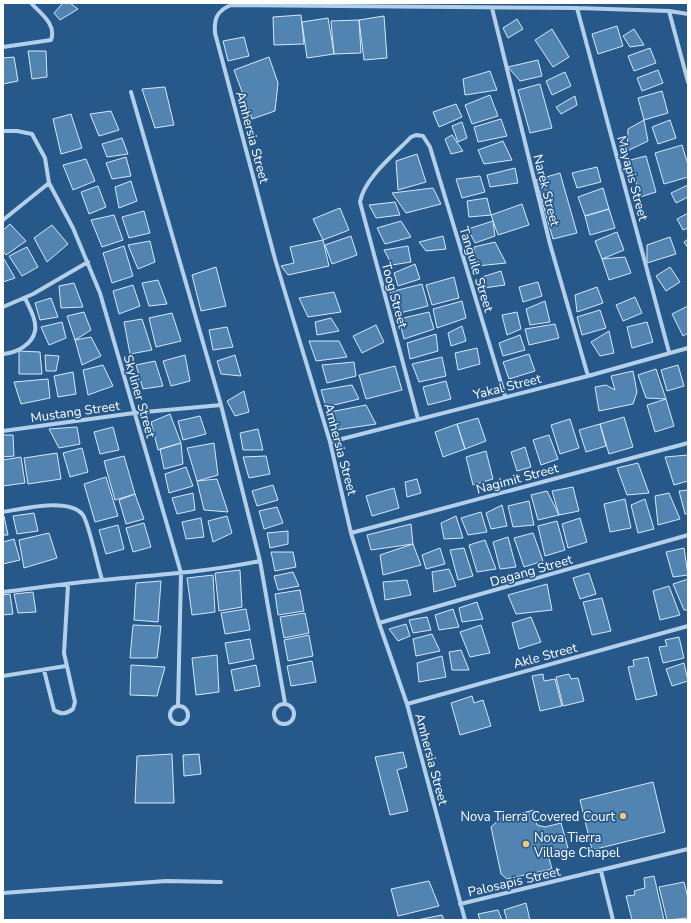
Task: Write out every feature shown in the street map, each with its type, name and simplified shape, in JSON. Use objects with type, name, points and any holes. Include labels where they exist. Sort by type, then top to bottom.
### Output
[{"type":"street","points":[[3,47],[46,42],[51,40],[54,31],[52,26],[30,3]]},
{"type":"street","name":"Amhersia Street","points":[[465,920],[407,704],[379,623],[351,533],[330,442],[275,259],[215,33],[216,15],[221,9],[231,5],[492,8]]},
{"type":"street","points":[[492,8],[577,8],[669,11],[688,14]]},
{"type":"street","name":"Narek Street","points":[[492,8],[550,244],[588,376]]},
{"type":"street","name":"Mayapis Street","points":[[577,8],[669,352]]},
{"type":"street","points":[[669,11],[688,82]]},
{"type":"street","points":[[131,92],[221,405],[260,561],[285,703]]},
{"type":"street","name":"Skyliner Street","points":[[3,131],[17,131],[32,134],[45,158],[49,183],[73,228],[100,293],[181,574],[178,706]]},
{"type":"street","name":"Toog Street","points":[[418,419],[360,202],[365,187],[372,178],[411,137],[416,135],[423,136],[430,147]]},
{"type":"street","name":"Tanguile Street","points":[[430,147],[505,396]]},
{"type":"street","points":[[3,220],[49,183]]},
{"type":"street","points":[[3,307],[24,298],[88,262]]},
{"type":"street","points":[[3,354],[11,353],[24,347],[31,340],[35,331],[33,317],[24,298]]},
{"type":"street","name":"Yakal Street","points":[[330,442],[588,376],[669,352],[688,348]]},
{"type":"street","name":"Mustang Street","points":[[3,431],[134,413],[221,405]]},
{"type":"street","name":"Nagimit Street","points":[[351,533],[688,443]]},
{"type":"street","points":[[3,512],[58,505],[72,506],[83,515],[102,580]]},
{"type":"street","name":"Dagang Street","points":[[379,623],[688,535]]},
{"type":"street","points":[[3,592],[102,580],[181,574],[260,561]]},
{"type":"street","points":[[44,670],[54,710],[59,714],[67,713],[73,709],[75,702],[64,653],[68,585]]},
{"type":"street","name":"Akle Street","points":[[407,704],[688,626]]},
{"type":"street","points":[[3,676],[66,666]]},
{"type":"street","points":[[285,703],[294,709],[295,714],[294,720],[284,724],[279,723],[275,719],[274,714],[275,708],[285,703]]},
{"type":"street","points":[[178,706],[186,709],[188,717],[187,721],[180,725],[172,722],[169,714],[174,707],[178,706]]},
{"type":"street","name":"Palosapis Street","points":[[460,904],[688,849]]},
{"type":"street","points":[[601,871],[613,920]]},
{"type":"street","points":[[3,893],[166,881],[221,882]]},
{"type":"building","points":[[63,3],[70,3],[78,9],[60,20],[54,13]]},
{"type":"building","points":[[301,15],[304,44],[274,45],[273,17]]},
{"type":"building","points":[[384,16],[387,58],[364,60],[359,20]]},
{"type":"building","points":[[328,18],[334,54],[307,58],[302,22]]},
{"type":"building","points":[[517,19],[523,29],[508,38],[503,28]]},
{"type":"building","points":[[359,20],[361,53],[334,54],[331,21]]},
{"type":"building","points":[[617,26],[623,46],[598,54],[592,34]]},
{"type":"building","points":[[552,29],[569,57],[553,67],[535,40]]},
{"type":"building","points":[[634,29],[644,45],[630,47],[623,36]]},
{"type":"building","points":[[244,37],[249,56],[228,61],[223,41]]},
{"type":"building","points":[[650,48],[656,63],[634,71],[628,56]]},
{"type":"building","points":[[28,51],[46,51],[47,77],[32,79]]},
{"type":"building","points":[[14,57],[18,81],[3,84],[3,58]]},
{"type":"building","points":[[269,57],[278,83],[275,111],[252,119],[234,70]]},
{"type":"building","points":[[538,60],[542,76],[520,81],[508,67]]},
{"type":"building","points":[[658,70],[663,83],[642,91],[637,78]]},
{"type":"building","points":[[490,71],[497,90],[465,95],[463,79]]},
{"type":"building","points":[[565,72],[571,86],[552,95],[546,81]]},
{"type":"building","points":[[540,84],[552,128],[530,133],[518,90]]},
{"type":"building","points":[[165,87],[174,125],[155,128],[142,89]]},
{"type":"building","points":[[662,91],[668,113],[644,120],[638,98]]},
{"type":"building","points":[[490,95],[498,116],[472,124],[465,105]]},
{"type":"building","points":[[575,96],[577,105],[561,114],[556,107]]},
{"type":"building","points":[[456,104],[462,117],[439,127],[433,112]]},
{"type":"building","points":[[111,111],[119,130],[99,136],[90,114]]},
{"type":"building","points":[[71,114],[82,148],[61,154],[53,119]]},
{"type":"building","points":[[501,119],[507,136],[478,142],[474,127]]},
{"type":"building","points":[[644,120],[648,141],[627,151],[628,129]]},
{"type":"building","points":[[670,120],[676,138],[658,144],[652,127]]},
{"type":"building","points":[[462,122],[467,138],[458,142],[452,126]]},
{"type":"building","points":[[452,135],[463,151],[451,154],[445,139]]},
{"type":"building","points":[[122,138],[128,154],[107,157],[102,144]]},
{"type":"building","points":[[503,141],[512,160],[484,164],[478,150]]},
{"type":"building","points":[[682,145],[688,165],[688,177],[664,184],[655,153]]},
{"type":"building","points":[[417,154],[426,182],[398,190],[396,161]]},
{"type":"building","points":[[646,156],[656,192],[640,197],[630,160]]},
{"type":"building","points":[[126,157],[131,176],[112,179],[106,163]]},
{"type":"building","points":[[86,159],[95,181],[73,190],[63,165]]},
{"type":"building","points":[[597,167],[601,182],[577,188],[572,173]]},
{"type":"building","points":[[515,168],[518,183],[490,187],[487,175]]},
{"type":"building","points":[[560,173],[577,233],[553,239],[536,180]]},
{"type":"building","points":[[480,176],[485,192],[462,198],[456,179]]},
{"type":"building","points":[[131,181],[137,201],[119,208],[115,187]]},
{"type":"building","points":[[688,185],[688,197],[676,203],[671,193]]},
{"type":"building","points":[[98,186],[106,207],[89,214],[81,192]]},
{"type":"building","points":[[433,188],[441,204],[406,213],[392,193]]},
{"type":"building","points":[[603,188],[609,209],[585,216],[578,197]]},
{"type":"building","points":[[487,198],[491,215],[469,217],[467,201]]},
{"type":"building","points":[[395,202],[400,215],[376,218],[369,205]]},
{"type":"building","points":[[522,204],[529,225],[498,235],[491,215]]},
{"type":"building","points":[[340,208],[349,230],[323,240],[313,219]]},
{"type":"building","points":[[609,209],[615,228],[590,235],[585,216]]},
{"type":"building","points":[[144,211],[150,233],[129,238],[122,217]]},
{"type":"building","points":[[688,213],[688,228],[683,230],[677,219]]},
{"type":"building","points":[[114,215],[123,240],[102,247],[91,220]]},
{"type":"building","points":[[401,221],[411,237],[385,244],[377,228]]},
{"type":"building","points":[[493,221],[495,236],[475,243],[468,229]]},
{"type":"building","points":[[10,224],[26,241],[6,255],[3,251],[3,230]]},
{"type":"building","points":[[52,225],[68,244],[47,262],[34,238]]},
{"type":"building","points":[[617,232],[624,250],[602,259],[595,241]]},
{"type":"building","points":[[351,236],[357,255],[332,264],[325,245]]},
{"type":"building","points":[[443,236],[446,249],[426,251],[419,242]]},
{"type":"building","points":[[670,237],[676,254],[647,263],[647,245]]},
{"type":"building","points":[[688,239],[688,248],[684,242]]},
{"type":"building","points":[[323,240],[329,266],[288,275],[281,266],[294,263],[290,247]]},
{"type":"building","points":[[150,241],[155,262],[138,269],[128,245]]},
{"type":"building","points":[[495,242],[506,263],[477,266],[474,247]]},
{"type":"building","points":[[124,246],[133,276],[112,283],[103,253]]},
{"type":"building","points":[[408,246],[411,262],[392,265],[384,250]]},
{"type":"building","points":[[27,247],[38,267],[22,276],[9,256]]},
{"type":"building","points":[[625,257],[631,273],[609,280],[602,259]]},
{"type":"building","points":[[4,259],[15,278],[3,282],[3,260]]},
{"type":"building","points":[[415,264],[420,279],[398,286],[394,273]]},
{"type":"building","points":[[216,267],[226,306],[201,311],[192,275]]},
{"type":"building","points":[[670,267],[680,282],[666,291],[656,276]]},
{"type":"building","points":[[501,271],[505,285],[484,288],[482,277]]},
{"type":"building","points":[[454,277],[459,298],[432,305],[426,285]]},
{"type":"building","points":[[158,280],[167,304],[149,306],[142,283]]},
{"type":"building","points":[[538,282],[542,296],[523,302],[519,287]]},
{"type":"building","points":[[74,283],[83,307],[61,308],[59,286]]},
{"type":"building","points":[[422,284],[428,306],[396,314],[390,292]]},
{"type":"building","points":[[133,285],[140,306],[119,314],[113,291]]},
{"type":"building","points":[[597,287],[603,303],[577,312],[575,295]]},
{"type":"building","points":[[334,292],[341,312],[308,317],[299,298]]},
{"type":"building","points":[[635,297],[642,313],[623,321],[616,305]]},
{"type":"building","points":[[51,298],[58,317],[40,320],[35,303]]},
{"type":"building","points":[[462,301],[466,318],[437,328],[433,309]]},
{"type":"building","points":[[545,301],[550,322],[530,325],[526,309]]},
{"type":"building","points":[[688,306],[688,333],[683,336],[672,314]]},
{"type":"building","points":[[600,310],[606,328],[582,335],[577,317]]},
{"type":"building","points":[[84,312],[91,330],[75,340],[67,316]]},
{"type":"building","points":[[429,312],[434,329],[404,339],[399,319]]},
{"type":"building","points":[[517,312],[521,329],[507,335],[502,315]]},
{"type":"building","points":[[172,313],[181,341],[156,347],[149,318]]},
{"type":"building","points":[[331,318],[339,331],[317,335],[315,322]]},
{"type":"building","points":[[142,319],[152,350],[130,354],[124,322]]},
{"type":"building","points":[[62,322],[66,338],[49,345],[41,327]]},
{"type":"building","points":[[647,322],[653,342],[632,348],[627,327]]},
{"type":"building","points":[[555,324],[559,338],[529,345],[525,329]]},
{"type":"building","points":[[376,325],[384,342],[362,353],[353,336]]},
{"type":"building","points":[[462,326],[466,341],[451,346],[448,333]]},
{"type":"building","points":[[227,327],[233,347],[213,350],[209,330]]},
{"type":"building","points":[[609,331],[614,353],[600,356],[591,342]]},
{"type":"building","points":[[436,334],[438,351],[410,359],[407,343]]},
{"type":"building","points":[[520,335],[525,350],[503,356],[499,343]]},
{"type":"building","points":[[91,337],[101,356],[82,365],[75,340]]},
{"type":"building","points":[[309,341],[339,341],[347,357],[316,361]]},
{"type":"building","points":[[477,348],[480,364],[458,370],[455,353]]},
{"type":"building","points":[[19,351],[40,352],[42,374],[19,374]]},
{"type":"building","points":[[529,354],[535,371],[509,379],[503,362]]},
{"type":"building","points":[[45,355],[59,356],[56,371],[46,371]]},
{"type":"building","points":[[185,355],[190,381],[171,386],[163,361]]},
{"type":"building","points":[[235,355],[241,376],[221,374],[217,361]]},
{"type":"building","points":[[442,357],[446,376],[419,382],[412,364]]},
{"type":"building","points":[[155,361],[163,386],[143,389],[136,365]]},
{"type":"building","points":[[354,362],[356,376],[327,383],[322,365]]},
{"type":"building","points":[[103,365],[113,386],[88,395],[83,370]]},
{"type":"building","points":[[678,365],[684,386],[667,391],[661,370]]},
{"type":"building","points":[[395,366],[402,390],[366,399],[359,375]]},
{"type":"building","points":[[656,369],[666,399],[646,398],[638,375]]},
{"type":"building","points":[[633,371],[637,392],[633,404],[599,411],[595,387],[606,385],[615,390],[611,376]]},
{"type":"building","points":[[73,372],[76,394],[58,397],[54,376]]},
{"type":"building","points":[[48,379],[50,398],[21,404],[14,382]]},
{"type":"building","points":[[446,381],[451,399],[428,405],[423,387]]},
{"type":"building","points":[[352,385],[359,399],[326,407],[321,390]]},
{"type":"building","points":[[244,391],[249,412],[235,416],[227,401]]},
{"type":"building","points":[[666,399],[674,426],[655,432],[647,405]]},
{"type":"building","points":[[366,405],[376,424],[336,430],[330,412]]},
{"type":"building","points":[[170,414],[181,443],[158,450],[151,422]]},
{"type":"building","points":[[200,416],[206,434],[183,440],[178,421]]},
{"type":"building","points":[[624,417],[633,447],[609,454],[600,424]]},
{"type":"building","points":[[478,418],[486,441],[465,449],[457,424]]},
{"type":"building","points":[[570,419],[579,448],[560,454],[551,425]]},
{"type":"building","points":[[457,424],[465,449],[443,457],[435,432]]},
{"type":"building","points":[[600,424],[606,446],[586,452],[579,430]]},
{"type":"building","points":[[77,427],[80,444],[59,448],[49,429]]},
{"type":"building","points":[[113,427],[119,450],[100,454],[94,432]]},
{"type":"building","points":[[258,429],[263,450],[243,450],[240,433]]},
{"type":"building","points":[[3,435],[13,435],[14,456],[3,457]]},
{"type":"building","points":[[549,435],[558,459],[541,465],[533,440]]},
{"type":"building","points":[[181,443],[183,464],[164,469],[160,449]]},
{"type":"building","points":[[214,443],[218,475],[197,481],[187,448]]},
{"type":"building","points":[[525,447],[531,467],[517,471],[511,452]]},
{"type":"building","points":[[82,448],[88,472],[70,477],[63,453]]},
{"type":"building","points":[[486,451],[493,479],[473,485],[466,457]]},
{"type":"building","points":[[57,453],[61,479],[28,484],[24,458]]},
{"type":"building","points":[[688,455],[688,481],[674,485],[665,457]]},
{"type":"building","points":[[124,456],[135,494],[115,500],[104,461]]},
{"type":"building","points":[[266,456],[270,474],[249,478],[243,457]]},
{"type":"building","points":[[21,457],[25,483],[3,486],[3,460]]},
{"type":"building","points":[[638,463],[649,493],[627,495],[617,468]]},
{"type":"building","points":[[186,467],[193,486],[169,493],[165,474]]},
{"type":"building","points":[[106,477],[118,516],[95,522],[84,484]]},
{"type":"building","points":[[217,479],[228,512],[204,510],[197,481]]},
{"type":"building","points":[[417,479],[421,493],[407,497],[405,482]]},
{"type":"building","points":[[273,485],[278,500],[257,506],[252,491]]},
{"type":"building","points":[[573,487],[579,511],[559,515],[552,491]]},
{"type":"building","points":[[394,488],[399,508],[372,516],[366,496]]},
{"type":"building","points":[[688,490],[688,514],[685,514],[679,491]]},
{"type":"building","points":[[547,491],[559,515],[538,520],[531,495]]},
{"type":"building","points":[[193,493],[195,510],[177,514],[172,498]]},
{"type":"building","points":[[669,493],[680,519],[658,525],[655,496]]},
{"type":"building","points":[[135,494],[144,519],[126,524],[119,500]]},
{"type":"building","points":[[625,499],[631,528],[610,532],[604,504]]},
{"type":"building","points":[[645,499],[654,529],[638,533],[631,505]]},
{"type":"building","points":[[529,501],[534,525],[513,527],[508,506]]},
{"type":"building","points":[[502,505],[507,526],[491,529],[486,513]]},
{"type":"building","points":[[277,507],[283,523],[264,529],[259,511]]},
{"type":"building","points":[[481,512],[487,532],[468,535],[461,518]]},
{"type":"building","points":[[34,513],[38,531],[17,534],[13,516]]},
{"type":"building","points":[[4,516],[8,535],[3,535]]},
{"type":"building","points":[[227,516],[232,533],[213,542],[208,521]]},
{"type":"building","points":[[456,516],[463,538],[444,539],[441,523]]},
{"type":"building","points":[[201,518],[204,537],[186,539],[182,522]]},
{"type":"building","points":[[580,518],[587,542],[568,548],[562,524]]},
{"type":"building","points":[[557,521],[565,550],[545,556],[538,526]]},
{"type":"building","points":[[144,523],[151,547],[133,552],[126,528]]},
{"type":"building","points":[[411,524],[413,544],[371,550],[367,535]]},
{"type":"building","points":[[118,525],[124,549],[106,554],[99,530]]},
{"type":"building","points":[[288,531],[288,544],[270,548],[267,533]]},
{"type":"building","points":[[49,533],[57,558],[24,568],[19,540]]},
{"type":"building","points":[[533,533],[543,561],[524,567],[514,538]]},
{"type":"building","points":[[508,537],[516,567],[500,569],[493,542]]},
{"type":"building","points":[[14,539],[20,560],[3,564],[3,542]]},
{"type":"building","points":[[485,540],[496,569],[477,572],[469,545]]},
{"type":"building","points":[[413,544],[421,565],[383,575],[380,555]]},
{"type":"building","points":[[440,548],[445,564],[426,569],[422,555]]},
{"type":"building","points":[[464,548],[473,576],[458,580],[450,550]]},
{"type":"building","points":[[684,548],[688,575],[673,577],[666,552]]},
{"type":"building","points":[[271,552],[293,552],[296,567],[275,571]]},
{"type":"building","points":[[449,569],[456,586],[434,592],[432,572]]},
{"type":"building","points":[[240,570],[242,607],[219,611],[215,573]]},
{"type":"building","points":[[293,572],[299,586],[278,590],[274,576]]},
{"type":"building","points":[[589,573],[596,594],[580,599],[573,578]]},
{"type":"building","points":[[213,575],[215,612],[192,615],[187,578]]},
{"type":"building","points":[[688,579],[688,610],[684,610],[673,584]]},
{"type":"building","points":[[407,580],[411,595],[385,600],[383,582]]},
{"type":"building","points":[[161,581],[158,622],[134,620],[136,583]]},
{"type":"building","points":[[547,584],[552,610],[516,614],[508,595]]},
{"type":"building","points":[[669,586],[680,615],[660,620],[653,591]]},
{"type":"building","points":[[300,590],[304,611],[278,615],[275,594]]},
{"type":"building","points":[[33,592],[36,612],[18,613],[14,594]]},
{"type":"building","points":[[10,594],[13,614],[3,615],[3,595]]},
{"type":"building","points":[[602,598],[611,631],[592,635],[583,602]]},
{"type":"building","points":[[477,602],[483,619],[462,622],[459,608]]},
{"type":"building","points":[[246,609],[250,630],[225,634],[221,613]]},
{"type":"building","points":[[453,609],[459,627],[439,630],[435,615]]},
{"type":"building","points":[[305,613],[309,633],[284,638],[280,617]]},
{"type":"building","points":[[427,617],[431,630],[413,633],[409,620]]},
{"type":"building","points":[[531,617],[541,642],[519,649],[512,623]]},
{"type":"building","points":[[406,624],[410,636],[398,641],[389,629]]},
{"type":"building","points":[[133,625],[161,626],[157,658],[130,658]]},
{"type":"building","points":[[481,625],[490,653],[470,657],[460,632]]},
{"type":"building","points":[[432,634],[440,651],[416,656],[413,639]]},
{"type":"building","points":[[309,635],[313,656],[288,661],[284,640]]},
{"type":"building","points":[[679,637],[684,658],[663,663],[659,647],[667,646],[665,640]]},
{"type":"building","points":[[250,639],[254,659],[229,664],[225,643]]},
{"type":"building","points":[[461,650],[469,670],[452,670],[449,652]]},
{"type":"building","points":[[217,655],[219,692],[196,695],[192,658]]},
{"type":"building","points":[[442,656],[446,677],[419,682],[417,663]]},
{"type":"building","points":[[648,657],[657,695],[636,700],[628,667],[634,666],[633,660]]},
{"type":"building","points":[[312,661],[316,682],[291,686],[287,666]]},
{"type":"building","points":[[684,663],[688,681],[672,686],[666,669]]},
{"type":"building","points":[[131,665],[165,667],[157,696],[130,695]]},
{"type":"building","points":[[256,665],[260,686],[235,691],[231,670]]},
{"type":"building","points":[[543,674],[544,681],[555,679],[562,706],[540,711],[532,676]]},
{"type":"building","points":[[569,674],[571,679],[578,678],[584,701],[563,706],[556,677]]},
{"type":"building","points":[[472,696],[474,703],[483,700],[491,726],[460,735],[451,703]]},
{"type":"building","points":[[403,752],[407,767],[397,770],[408,811],[390,815],[375,757]]},
{"type":"building","points":[[172,754],[174,803],[135,803],[137,756]]},
{"type":"building","points":[[199,754],[201,774],[184,776],[183,755]]},
{"type":"building","name":"Nova Tierra Covered Court","points":[[653,782],[665,832],[592,850],[580,800]]},
{"type":"building","points":[[534,810],[537,825],[545,827],[561,823],[568,848],[552,852],[551,849],[548,855],[552,869],[507,879],[501,874],[491,827],[503,816],[510,818],[515,815]]},
{"type":"building","points":[[654,876],[664,920],[632,920],[626,896],[635,895],[634,891],[645,888],[644,878]]},
{"type":"building","points":[[429,881],[439,906],[398,916],[391,889]]},
{"type":"building","points":[[684,882],[688,898],[688,918],[667,920],[659,887]]},
{"type":"building","points":[[526,903],[530,920],[507,920],[504,910]]},
{"type":"building","points":[[498,910],[502,920],[480,920],[478,914]]},
{"type":"building","points":[[442,915],[444,920],[417,920]]},
{"type":"place","name":"Nova Tierra Covered Court","points":[[623,816]]},
{"type":"place","name":"Nova Tierra Village Chapel","points":[[526,844]]}]
